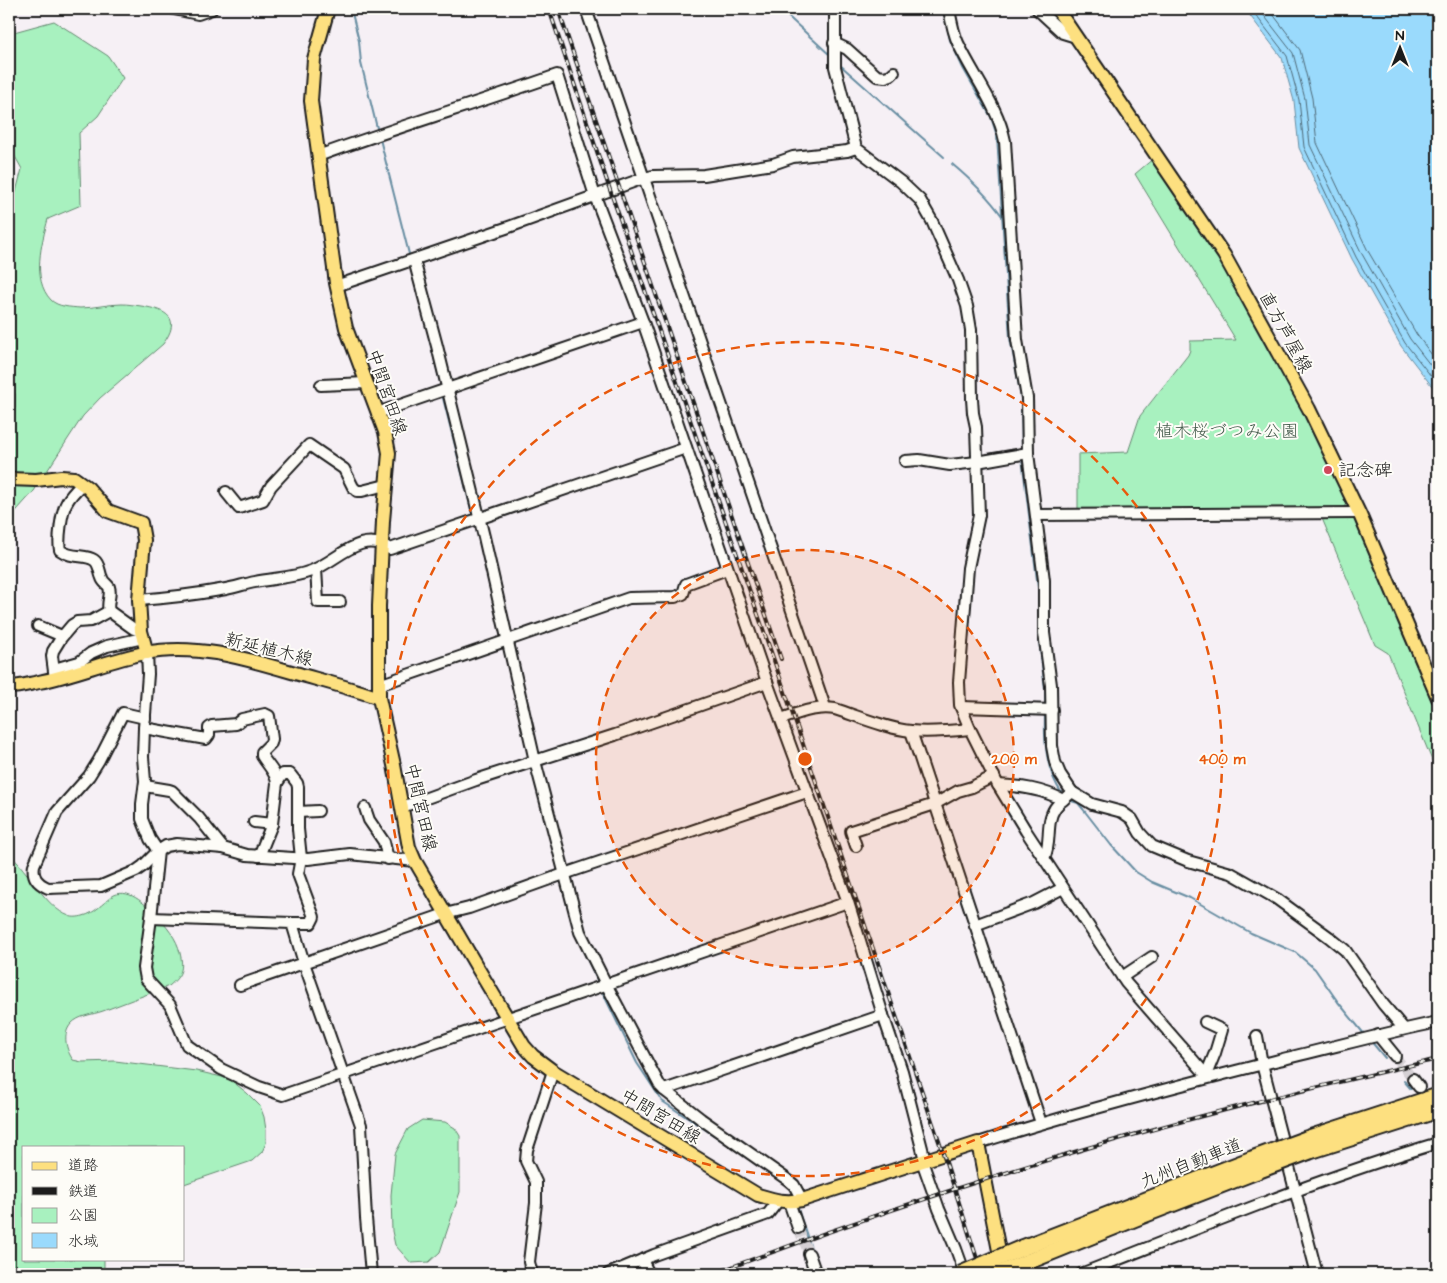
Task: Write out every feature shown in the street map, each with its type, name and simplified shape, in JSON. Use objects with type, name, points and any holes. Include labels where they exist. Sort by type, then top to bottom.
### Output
[{"type":"highway","name":"九州自動車道","points":[[953,1274],[966,1273],[1024,1255],[1254,1165],[1438,1096]]},
{"type":"highway","name":"九州自動車道","points":[[1308,1145],[1438,1110]]},
{"type":"highway","name":"九州自動車道","points":[[998,1274],[1024,1255]]},
{"type":"main road","name":"中間宮田線","points":[[328,9],[318,41],[312,78],[311,101],[318,156],[336,286],[346,328],[384,432],[389,452],[378,606],[379,698],[410,847],[415,861],[445,914],[507,1019],[524,1046],[533,1056],[553,1071],[758,1195],[783,1202],[802,1200],[978,1143]]},
{"type":"main road","name":"直方芦屋線","points":[[1057,9],[1224,255],[1309,409],[1359,513],[1438,698]]},
{"type":"main road","points":[[9,479],[74,478],[88,488],[108,511],[141,523],[144,540],[139,600],[142,635],[147,653]]},
{"type":"main road","name":"新延植木線","points":[[9,687],[18,687],[55,674],[168,650],[222,654],[248,659],[379,698]]},
{"type":"main road","points":[[978,1143],[1004,1274]]},
{"type":"street","points":[[174,9],[198,14],[212,9]]},
{"type":"street","points":[[586,9],[825,707]]},
{"type":"street","points":[[835,9],[835,67],[856,148],[901,182],[920,200],[932,220],[967,306],[971,330],[972,399],[976,427],[979,515],[968,568],[959,682],[961,707],[996,781],[1063,888],[1122,977],[1149,1011],[1207,1076]]},
{"type":"street","points":[[949,9],[958,42],[996,114],[1004,134],[1011,219],[1016,330],[1027,398],[1028,453],[1044,580],[1044,633],[1051,685],[1052,746],[1055,762],[1060,774],[1072,792],[1092,804],[1122,812],[1132,819],[1152,846],[1188,861],[1231,874],[1277,899],[1329,937],[1345,950],[1383,1004],[1404,1029]]},
{"type":"street","points":[[1037,9],[1063,33],[1076,37]]},
{"type":"street","points":[[834,43],[847,49],[877,76],[885,77],[894,72]]},
{"type":"street","points":[[318,156],[558,75],[595,196],[643,322],[767,682],[848,902],[902,1071],[924,1160],[939,1209],[966,1273]]},
{"type":"street","points":[[336,286],[644,178],[714,174],[774,164],[793,157],[847,151],[856,148]]},
{"type":"street","points":[[414,260],[479,518],[535,760],[580,932],[660,1086],[701,1119],[788,1180],[794,1185],[802,1200]]},
{"type":"street","points":[[377,413],[643,322]]},
{"type":"street","points":[[322,385],[366,382]]},
{"type":"street","points":[[226,492],[239,508],[263,500],[271,486],[309,445],[344,469],[357,491],[386,485]]},
{"type":"street","points":[[139,600],[224,589],[300,575],[316,569],[355,544],[366,542],[382,544],[390,549],[686,448]]},
{"type":"street","points":[[905,461],[919,460],[950,465],[1028,453]]},
{"type":"street","points":[[82,484],[67,502],[63,513],[60,550],[65,554],[93,559],[96,562],[102,580],[109,587],[110,593],[107,606],[109,611],[142,635]]},
{"type":"street","points":[[1036,515],[1359,513]]},
{"type":"street","points":[[316,569],[318,602],[340,602]]},
{"type":"street","points":[[379,685],[629,598],[675,597],[682,594],[686,584],[728,569]]},
{"type":"street","points":[[109,611],[91,620],[77,622],[62,636],[52,656],[55,674],[79,662],[91,653],[142,635]]},
{"type":"street","points":[[38,626],[62,636]]},
{"type":"street","points":[[147,653],[148,674],[143,757],[145,786],[142,819],[150,839],[158,851],[152,918],[144,968],[146,979],[170,1006],[187,1045],[221,1069],[259,1087],[283,1095],[848,902]]},
{"type":"street","points":[[402,807],[767,682]]},
{"type":"street","points":[[781,719],[825,707],[893,728],[911,731],[935,732],[970,729]]},
{"type":"street","points":[[961,707],[1052,710]]},
{"type":"street","points":[[259,856],[272,824],[276,783],[274,772],[262,756],[262,752],[272,739],[269,716],[265,714],[242,719],[236,724],[212,726],[209,728],[209,735],[206,739],[161,732],[123,713],[89,776],[57,812],[32,871],[40,885],[48,888],[100,886],[136,871],[166,846],[178,844],[223,848],[247,855],[259,856],[308,859],[350,854],[415,861]]},
{"type":"street","points":[[911,731],[1041,1123]]},
{"type":"street","points":[[152,918],[311,923],[314,917],[298,874],[300,858],[297,783],[290,774],[284,774],[276,783]]},
{"type":"street","points":[[856,846],[851,831],[934,804],[958,791],[996,781],[1033,788],[1063,800]]},
{"type":"street","points":[[145,786],[172,791],[199,818],[223,848]]},
{"type":"street","points":[[240,985],[806,792]]},
{"type":"street","points":[[1044,858],[1047,853],[1054,809],[1072,792]]},
{"type":"street","points":[[365,808],[369,820],[384,842],[388,859]]},
{"type":"street","points":[[298,812],[318,811]]},
{"type":"street","points":[[254,822],[272,824]]},
{"type":"street","points":[[975,924],[1034,903],[1063,888]]},
{"type":"street","points":[[292,923],[304,963],[361,1125],[371,1274]]},
{"type":"street","points":[[1122,977],[1152,956]]},
{"type":"street","points":[[664,1090],[883,1015]]},
{"type":"street","points":[[1205,1022],[1222,1030],[1207,1076]]},
{"type":"street","points":[[978,1143],[1041,1123],[1207,1076],[1438,1022]]},
{"type":"street","points":[[1257,1036],[1262,1064],[1316,1274]]},
{"type":"street","points":[[1377,1036],[1395,1056]]},
{"type":"street","points":[[532,1274],[529,1262],[536,1203],[536,1182],[526,1161],[527,1150],[553,1071]]},
{"type":"street","points":[[1081,1274],[1295,1192],[1438,1143]]},
{"type":"street","points":[[608,1274],[768,1214],[783,1202],[798,1228]]},
{"type":"street","points":[[809,1254],[816,1274]]},
{"type":"street","points":[[642,1260],[649,1274]]},
{"type":"green space","points":[[54,21],[108,56],[123,78],[98,116],[79,133],[81,205],[48,219],[41,249],[41,282],[51,300],[57,304],[80,308],[124,304],[141,306],[164,313],[169,317],[171,328],[163,344],[100,398],[83,416],[34,491],[9,519],[9,417],[15,408],[15,394],[9,384],[9,277],[12,275],[9,252],[9,218],[22,169],[9,146],[9,104],[13,93],[9,73],[9,40],[14,32]]},
{"type":"green space","name":"植木桜づつみ公園","points":[[1154,158],[1218,253],[1304,408],[1348,503],[1343,509],[1078,511],[1078,454],[1128,452],[1140,416],[1188,355],[1190,341],[1236,340],[1135,174]]},
{"type":"green space","points":[[1321,516],[1353,517],[1356,519],[1405,629],[1402,632],[1419,672],[1427,679],[1438,710],[1438,775],[1388,653],[1375,645]]},
{"type":"green space","points":[[9,854],[52,905],[69,916],[87,915],[117,894],[130,895],[142,902],[156,915],[171,932],[179,948],[182,964],[180,972],[169,986],[82,1017],[71,1024],[68,1028],[66,1042],[68,1052],[73,1060],[82,1062],[115,1061],[196,1071],[232,1081],[260,1106],[264,1117],[266,1143],[262,1152],[252,1161],[185,1184],[185,1146],[22,1146],[22,1260],[104,1260],[104,1274],[9,1274]]},
{"type":"green space","points":[[422,1120],[445,1122],[455,1128],[460,1136],[460,1192],[440,1252],[429,1262],[411,1263],[395,1245],[392,1231],[391,1195],[395,1154],[408,1129]]},
{"type":"water","points":[[1245,9],[1438,9],[1438,394],[1401,346],[1352,259],[1299,148],[1294,101],[1282,58]]},
{"type":"waterway","points":[[351,9],[359,41],[361,63],[378,132]]},
{"type":"waterway","points":[[780,9],[831,56]]},
{"type":"waterway","points":[[943,9],[950,40],[963,68],[991,117],[997,136],[1010,338],[1021,397],[1022,450]]},
{"type":"waterway","points":[[839,64],[944,157]]},
{"type":"waterway","points":[[380,139],[410,258]]},
{"type":"waterway","points":[[952,164],[979,188],[1002,216]]},
{"type":"waterway","points":[[422,309],[441,386]]},
{"type":"waterway","points":[[442,394],[473,517]]},
{"type":"waterway","points":[[1022,458],[1038,588],[1038,633],[1045,689],[1045,706]]},
{"type":"waterway","points":[[475,524],[492,592]]},
{"type":"waterway","points":[[1045,714],[1047,756],[1053,777],[1063,795]]},
{"type":"waterway","points":[[1068,800],[1078,803],[1111,845],[1136,872],[1152,882],[1190,898],[1251,933],[1295,952],[1315,969],[1338,1002],[1365,1035]]},
{"type":"waterway","points":[[574,930],[599,984]]},
{"type":"waterway","points":[[602,991],[637,1063],[662,1101],[739,1152]]},
{"type":"waterway","points":[[1370,1040],[1385,1058]]},
{"type":"waterway","points":[[1404,1081],[1411,1089]]},
{"type":"waterway","points":[[786,1184],[794,1197]]},
{"type":"waterway","points":[[797,1206],[812,1251]]},
{"type":"tunnel","points":[[1395,1056],[1413,1079]]},
{"type":"tunnel","points":[[798,1228],[809,1254]]},
{"type":"railway","points":[[549,9],[943,1153],[982,1274]]},
{"type":"railway","points":[[558,9],[781,659]]},
{"type":"railway","points":[[713,1274],[881,1214],[1108,1142],[1233,1108],[1438,1059]]},
{"type":"place","name":"記念碑","points":[[1328,470]]}]
